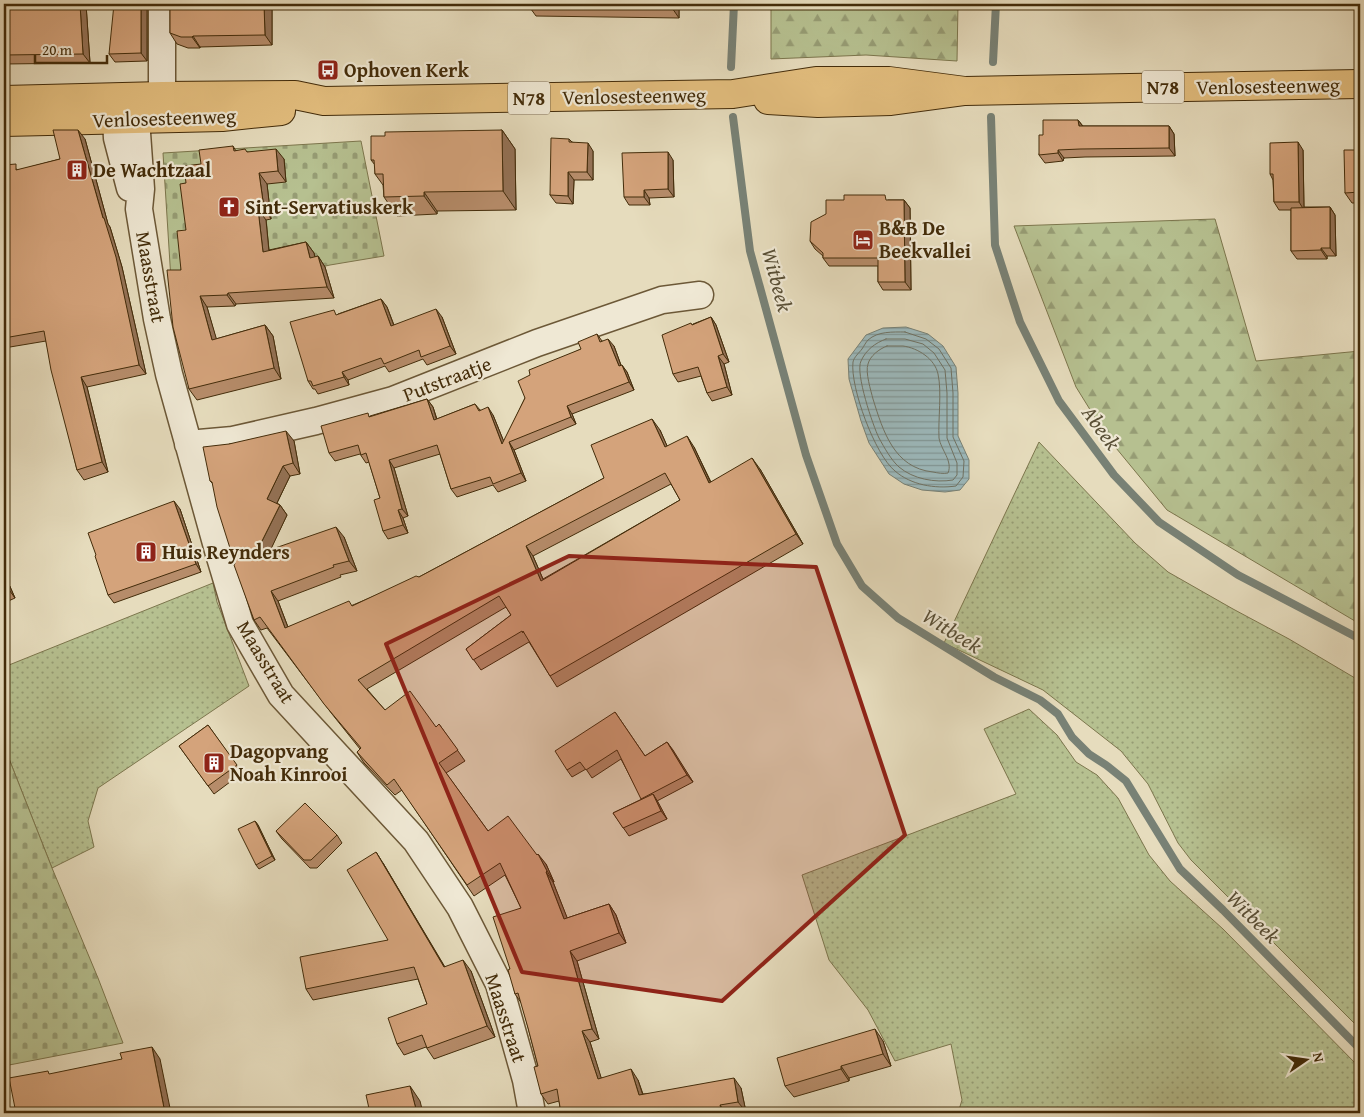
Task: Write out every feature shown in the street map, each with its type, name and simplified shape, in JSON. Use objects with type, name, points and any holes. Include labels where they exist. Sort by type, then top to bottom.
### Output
[{"type":"main road","name":"Venlosesteenweg","points":[[4,122],[295,95],[324,101],[733,94],[764,100],[818,103],[891,101],[965,91],[1360,84]]},
{"type":"main road","name":"Venlosesteenweg","points":[[4,100],[141,110]]},
{"type":"street","name":"Maasstraat","points":[[162,4],[141,110],[118,146],[131,190],[140,209],[157,319],[169,374],[240,624],[281,695],[416,841],[460,907],[498,984],[526,1080],[532,1113]]},
{"type":"street","name":"Putstraatje","points":[[188,444],[233,440],[316,421],[393,400],[537,343],[662,300],[700,295]]},
{"type":"highlighted area","points":[[569,556],[816,567],[905,835],[722,1001],[522,972],[386,644]]},
{"type":"green space","points":[[771,4],[958,4],[957,61],[866,55],[771,59]]},
{"type":"green space","points":[[361,141],[384,256],[295,273],[171,280],[163,153]]},
{"type":"green space","points":[[1215,219],[1256,361],[1360,351],[1360,624],[1167,510],[1107,437],[1076,387],[1014,226]]},
{"type":"green space","points":[[1039,442],[1135,543],[1168,572],[1360,681],[1360,1029],[1191,860],[1178,843],[1148,784],[1121,751],[1043,690],[944,643]]},
{"type":"green space","points":[[213,583],[217,602],[249,686],[98,788],[88,821],[94,847],[52,868],[4,746],[4,667]]},
{"type":"green space","points":[[1029,709],[1057,735],[1076,762],[1097,775],[1118,798],[1149,855],[1170,881],[1223,929],[1360,1068],[1360,1113],[958,1113],[962,1100],[951,1044],[895,1061],[868,1010],[829,960],[802,875],[1016,794],[984,729]]},
{"type":"green space","points":[[4,746],[123,1043],[4,1066]]},
{"type":"water","points":[[906,327],[928,334],[943,346],[956,367],[958,436],[969,460],[969,479],[960,490],[945,492],[922,490],[904,484],[889,474],[869,443],[861,421],[849,379],[848,359],[866,335],[883,328]]},
{"type":"building","points":[[4,4],[80,4],[83,54],[4,55]]},
{"type":"building","points":[[114,4],[141,4],[141,53],[109,54]]},
{"type":"building","points":[[170,4],[264,4],[265,35],[181,37],[170,33]]},
{"type":"building","points":[[576,4],[670,4],[670,5]]},
{"type":"building","points":[[1043,120],[1078,120],[1079,126],[1169,126],[1169,148],[1058,150],[1058,153],[1039,155],[1039,135],[1043,135]]},
{"type":"building","points":[[53,130],[78,130],[116,257],[139,365],[81,377],[102,462],[77,470],[51,370],[44,331],[4,338],[4,165],[16,164],[16,170],[60,159]]},
{"type":"building","points":[[502,130],[503,191],[424,192],[424,196],[384,197],[383,174],[375,174],[374,160],[371,160],[371,136],[385,136],[385,132]]},
{"type":"building","points":[[551,138],[569,139],[569,142],[588,143],[587,172],[568,172],[568,196],[550,195]]},
{"type":"building","points":[[1298,142],[1299,202],[1274,202],[1273,174],[1270,174],[1270,143]]},
{"type":"building","points":[[233,146],[234,151],[245,149],[247,152],[276,149],[278,171],[259,173],[264,208],[258,209],[263,252],[306,242],[310,258],[318,256],[327,287],[200,296],[212,340],[265,325],[274,368],[189,389],[173,327],[167,270],[181,270],[177,231],[186,230],[180,184],[186,183],[184,166],[201,164],[199,150]]},
{"type":"building","points":[[1344,150],[1360,150],[1360,192],[1345,193]]},
{"type":"building","points":[[668,152],[668,189],[644,190],[644,197],[624,197],[622,153]]},
{"type":"building","name":"B&B De Beekvallei","points":[[844,195],[885,195],[886,200],[904,200],[905,282],[878,282],[878,258],[823,258],[823,253],[810,241],[811,222],[826,214],[826,200],[844,200]]},
{"type":"building","points":[[1330,207],[1330,248],[1291,251],[1291,208]]},
{"type":"building","points":[[381,299],[391,326],[436,309],[450,346],[421,357],[419,350],[384,364],[381,358],[342,372],[344,377],[313,386],[311,381],[308,381],[290,322],[334,310],[336,315]]},
{"type":"building","points":[[711,317],[723,354],[718,356],[727,387],[707,393],[698,367],[673,374],[662,335]]},
{"type":"building","points":[[597,334],[600,342],[608,339],[619,366],[622,365],[629,382],[567,406],[571,417],[509,442],[521,473],[493,484],[490,477],[451,489],[437,445],[389,460],[402,509],[398,510],[403,525],[383,531],[374,500],[380,498],[366,453],[361,455],[358,445],[329,453],[321,426],[368,413],[369,417],[427,399],[434,420],[475,404],[479,411],[488,407],[502,444],[525,398],[518,381],[530,375],[529,370],[581,349],[578,342]]},
{"type":"building","points":[[652,419],[665,447],[687,436],[709,483],[752,458],[796,534],[550,676],[523,631],[523,633],[522,631],[473,660],[466,649],[511,615],[499,596],[358,680],[385,710],[410,691],[436,727],[439,724],[458,750],[439,763],[488,831],[508,816],[538,854],[547,871],[564,919],[609,904],[619,933],[570,951],[592,1029],[582,1031],[598,1079],[631,1069],[639,1095],[734,1078],[738,1102],[720,1105],[722,1113],[561,1113],[557,1089],[541,1094],[534,1067],[538,1066],[528,1028],[518,993],[515,994],[508,970],[510,969],[493,917],[521,908],[500,863],[467,885],[394,779],[387,785],[357,752],[361,748],[324,704],[260,617],[254,620],[234,565],[217,507],[212,482],[210,481],[203,447],[229,444],[286,431],[293,463],[283,466],[267,499],[280,505],[255,555],[336,527],[349,561],[333,565],[334,567],[271,591],[285,628],[349,601],[352,606],[416,576],[419,577],[604,478],[591,445]],"holes":[[[665,473],[680,500],[541,581],[526,546]]]},
{"type":"building","name":"Huis Reynders","points":[[174,501],[196,564],[108,595],[88,533]]},
{"type":"building","points":[[615,712],[645,756],[667,742],[687,775],[641,799],[617,750],[586,770],[580,762],[567,770],[555,751]]},
{"type":"building","name":"Dagopvang Noah Kinrooi","points":[[208,725],[237,765],[208,786],[179,746]]},
{"type":"building","points":[[653,794],[661,811],[623,828],[613,813]]},
{"type":"building","points":[[305,803],[337,835],[311,860],[304,860],[276,831]]},
{"type":"building","points":[[255,821],[272,856],[256,865],[238,829]]},
{"type":"building","points":[[376,852],[444,967],[463,960],[487,1026],[427,1048],[422,1035],[397,1044],[388,1018],[427,1004],[414,967],[306,989],[300,957],[388,940],[347,870]]},
{"type":"building","points":[[875,1029],[883,1054],[841,1066],[841,1069],[785,1086],[777,1058]]},
{"type":"building","points":[[152,1047],[165,1113],[16,1113],[9,1078],[48,1071],[49,1074],[122,1059],[120,1053]]},
{"type":"building","points":[[410,1086],[417,1113],[370,1113],[366,1095]]},
{"type":"building","points":[[923,1110],[923,1113],[902,1113]]},
{"type":"waterway","name":"Witbeek","points":[[731,67],[734,4]]},
{"type":"waterway","name":"Abeek","points":[[993,62],[996,4]]},
{"type":"waterway","name":"Witbeek","points":[[733,117],[750,251],[806,455],[837,544],[862,586],[898,618],[994,677],[1040,700],[1058,714],[1072,737],[1089,754],[1126,781],[1180,869],[1360,1049]]},
{"type":"waterway","name":"Abeek","points":[[991,117],[995,245],[1020,322],[1059,401],[1114,475],[1159,522],[1238,575],[1360,639]]},
{"type":"place","name":"Ophoven Kerk","points":[[328,70]]},
{"type":"place","name":"De Wachtzaal","points":[[77,170]]},
{"type":"place","name":"Sint-Servatiuskerk","points":[[229,207]]},
{"type":"place","name":"B&B De Beekvallei","points":[[863,240]]},
{"type":"place","name":"Huis Reynders","points":[[146,552]]},
{"type":"place","name":"Dagopvang Noah Kinrooi","points":[[214,763]]}]
